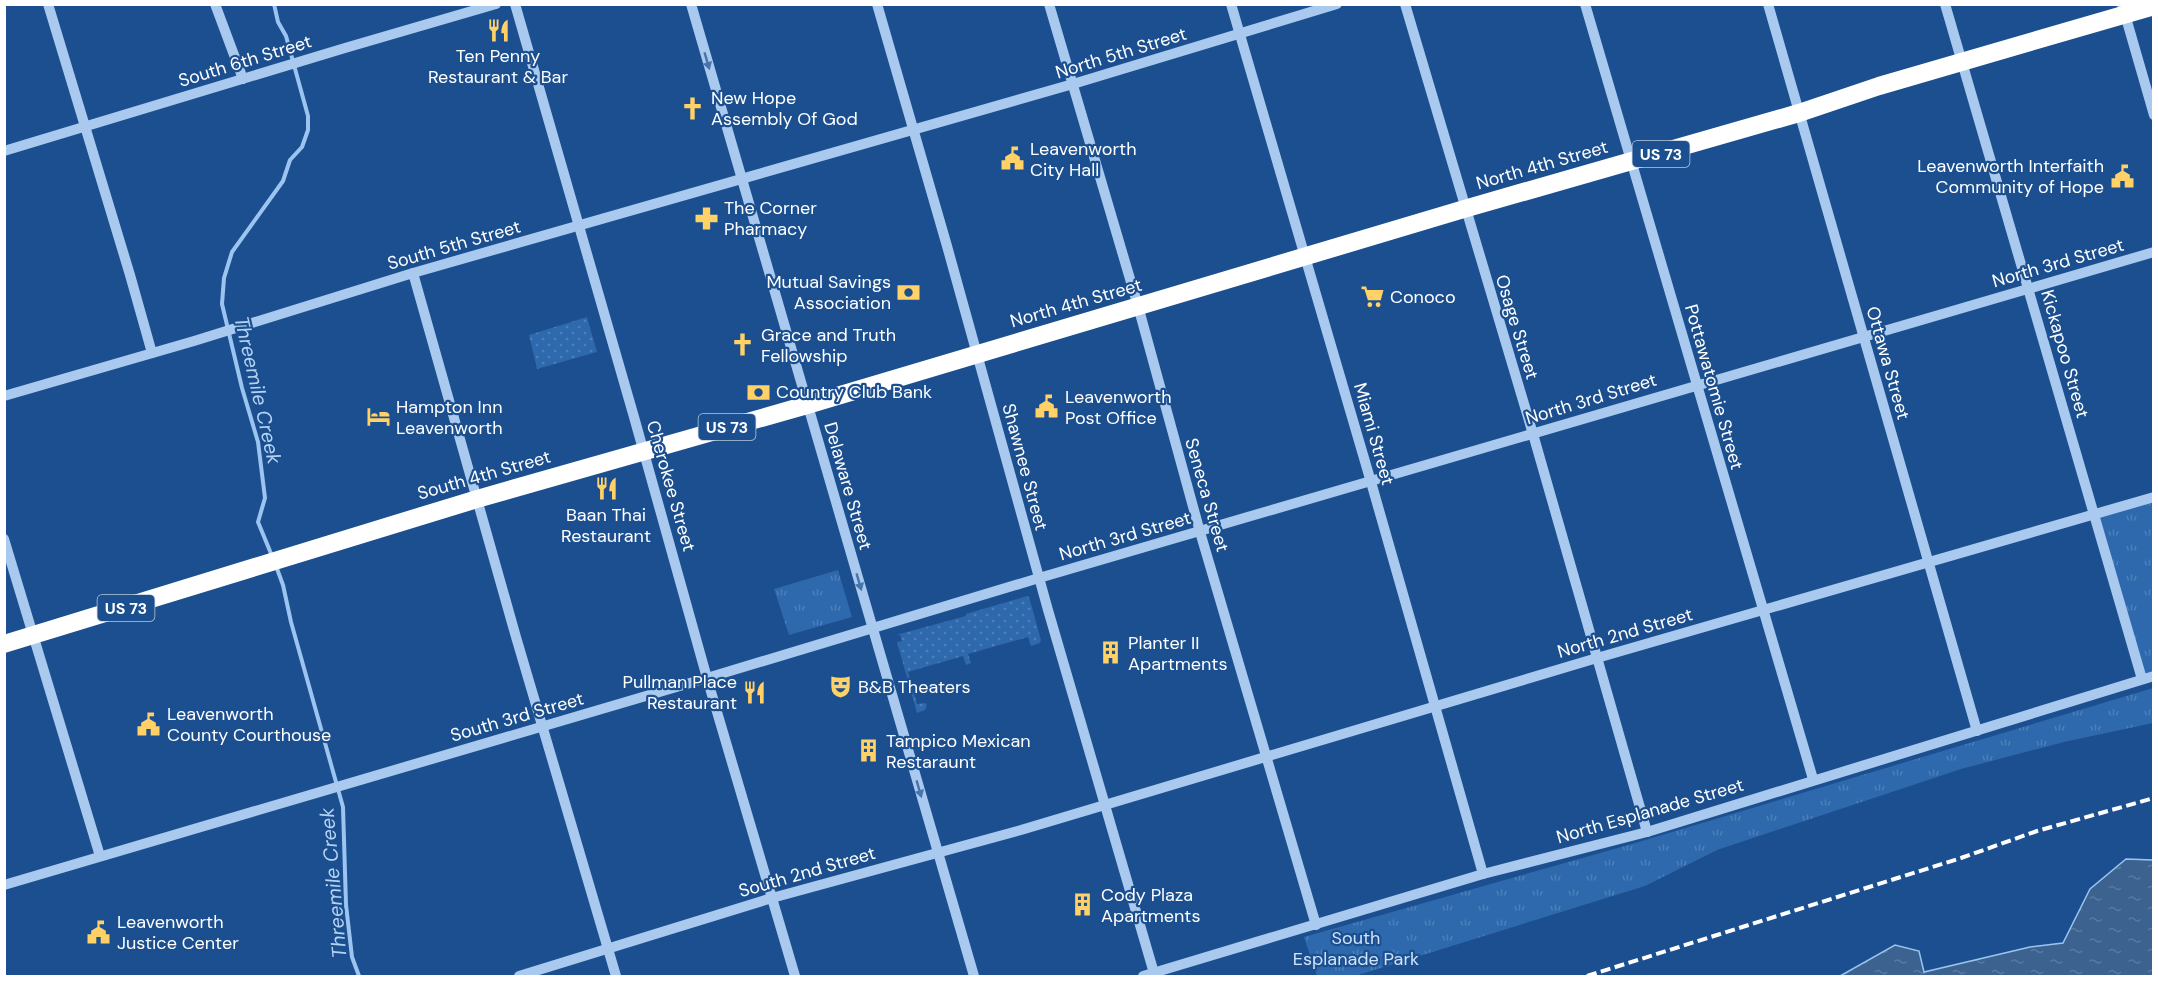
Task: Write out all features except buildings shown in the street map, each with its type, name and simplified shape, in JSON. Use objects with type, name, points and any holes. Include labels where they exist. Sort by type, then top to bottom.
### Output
[{"type":"highway","name":"North 4th Street","points":[[977,353],[1799,113],[2124,9],[2154,6]]},
{"type":"highway","name":"South 4th Street","points":[[4,644],[289,555],[644,450],[807,405],[977,353]]},
{"type":"street","points":[[48,4],[152,353]]},
{"type":"street","points":[[215,4],[243,79]]},
{"type":"street","name":"South 6th Street","points":[[4,151],[496,4]]},
{"type":"street","name":"Cherokee Street","points":[[514,4],[795,976]]},
{"type":"street","name":"Delaware Street","points":[[691,4],[974,976]]},
{"type":"street","name":"Shawnee Street","points":[[877,4],[1039,578],[1154,973]]},
{"type":"street","name":"Seneca Street","points":[[1049,4],[1138,306],[1200,532],[1316,925]]},
{"type":"street","name":"Miami Street","points":[[1231,4],[1483,874]]},
{"type":"street","name":"North 5th Street","points":[[914,130],[1337,4]]},
{"type":"street","name":"Osage Street","points":[[1405,4],[1464,209],[1533,434],[1647,832]]},
{"type":"street","name":"Pottawatomie Street","points":[[1585,4],[1813,779]]},
{"type":"street","name":"Ottawa Street","points":[[1768,4],[1977,731]]},
{"type":"street","name":"Kickapoo Street","points":[[1945,4],[2094,514],[2148,677]]},
{"type":"street","points":[[2124,9],[2154,115]]},
{"type":"street","name":"South 5th Street","points":[[4,396],[194,341],[413,273],[914,130]]},
{"type":"street","name":"North 3rd Street","points":[[1039,578],[2154,252]]},
{"type":"street","points":[[413,273],[616,976]]},
{"type":"street","name":"North 2nd Street","points":[[1106,804],[1597,658],[2154,497]]},
{"type":"street","points":[[4,539],[35,635],[100,856]]},
{"type":"street","name":"South 3rd Street","points":[[4,885],[1039,578]]},
{"type":"street","name":"North Esplanade Street","points":[[1143,976],[1483,874],[1647,832],[2148,677]]},
{"type":"street","name":"South 2nd Street","points":[[519,976],[772,898],[1021,830],[1106,804]]},
{"type":"green space","points":[[587,317],[597,352],[537,369],[529,335]]},
{"type":"green space","points":[[2153,497],[2153,676],[2142,679],[2094,515]]},
{"type":"green space","points":[[838,570],[852,617],[789,635],[774,589]]},
{"type":"green space","points":[[1027,596],[1040,643],[1031,646],[1028,637],[968,654],[971,663],[966,665],[963,656],[908,672],[917,704],[927,705],[925,710],[917,713],[897,642],[902,641],[900,635],[896,635]]},
{"type":"green space","points":[[2153,602],[2153,645],[2149,646],[2137,607]]},
{"type":"green space","name":"South Esplanade Park","points":[[2153,688],[2153,723],[2064,742],[1961,769],[1717,850],[1645,886],[1355,976],[1317,976],[1304,937],[1632,844]]},
{"type":"water","points":[[2126,859],[2153,860],[2153,976],[1840,976],[1895,945],[1919,951],[1924,972],[2030,947],[2063,943],[2090,889]]},
{"type":"waterway","name":"Threemile Creek","points":[[272,556],[258,522],[265,498],[258,442],[242,388],[222,304],[224,278],[232,252],[283,181],[290,160],[302,147],[308,130],[308,116],[286,36],[278,22],[274,4]]},
{"type":"waterway","name":"Threemile Creek","points":[[276,566],[343,807],[346,905],[352,957],[359,976]]},
{"type":"railway","points":[[1587,976],[1961,858],[2037,831],[2154,798]]},
{"type":"place","name":"Ten Penny Restaurant & Bar","points":[[498,30]]},
{"type":"place","name":"New Hope Assembly Of God","points":[[693,108]]},
{"type":"place","name":"Leavenworth City Hall","points":[[1012,159]]},
{"type":"place","name":"Leavenworth Interfaith Community of Hope","points":[[2122,176]]},
{"type":"place","name":"The Corner Pharmacy","points":[[706,218]]},
{"type":"place","name":"Mutual Savings Association","points":[[909,292]]},
{"type":"place","name":"Conoco","points":[[1372,297]]},
{"type":"place","name":"Grace and Truth Fellowship","points":[[743,345]]},
{"type":"place","name":"Country Club Bank","points":[[758,392]]},
{"type":"place","name":"Leavenworth Post Office","points":[[1047,407]]},
{"type":"place","name":"Hampton Inn Leavenworth","points":[[378,417]]},
{"type":"place","name":"Baan Thai Restaurant","points":[[606,489]]},
{"type":"place","name":"Planter II Apartments","points":[[1110,653]]},
{"type":"place","name":"B&B Theaters","points":[[840,687]]},
{"type":"place","name":"Pullman Place Restaurant","points":[[755,692]]},
{"type":"place","name":"Leavenworth County Courthouse","points":[[149,724]]},
{"type":"place","name":"Tampico Mexican Restaraunt","points":[[868,751]]},
{"type":"place","name":"Cody Plaza Apartments","points":[[1083,905]]},
{"type":"place","name":"Leavenworth Justice Center","points":[[99,932]]}]
